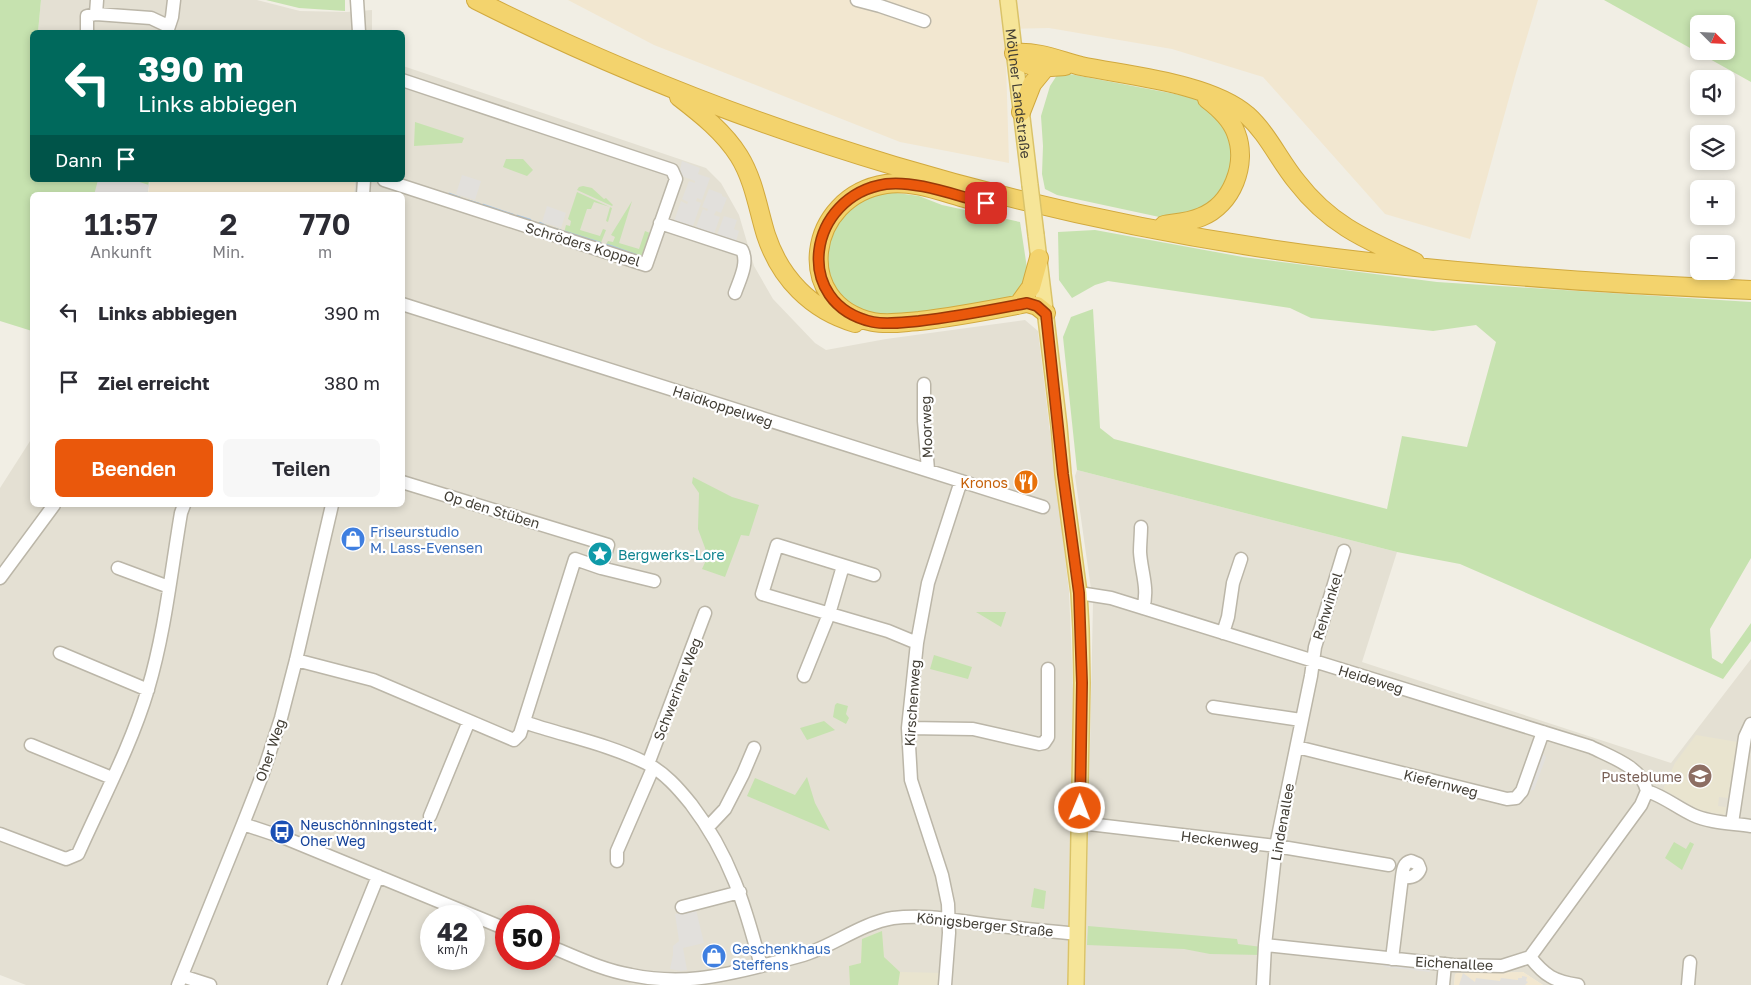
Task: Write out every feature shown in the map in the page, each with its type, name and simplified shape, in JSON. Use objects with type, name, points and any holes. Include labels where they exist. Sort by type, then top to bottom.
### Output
[{"type":"highway","points":[[476,0],[558,40],[665,85],[782,130],[875,160],[981,190],[1060,209],[1120,222],[1295,252],[1429,268],[1600,283],[1751,290]]},
{"type":"highway","points":[[1014,53],[1026,65],[1046,67],[1079,65]]},
{"type":"highway","points":[[1014,53],[1034,53],[1079,65],[1168,83],[1222,98],[1247,115],[1260,129],[1309,197],[1341,224],[1371,242],[1429,268]]},
{"type":"highway","points":[[1021,112],[1032,84],[1046,67]]},
{"type":"highway","points":[[665,85],[718,130],[739,156],[749,177],[766,237],[778,264],[793,284],[813,304],[861,325],[894,328],[1046,314]]},
{"type":"highway","points":[[1146,226],[1188,222],[1202,217],[1217,207],[1234,186],[1240,155],[1236,132],[1224,113],[1196,91]]},
{"type":"highway","points":[[1046,314],[1041,308],[1030,303],[939,319],[874,322],[864,319],[845,310],[829,294],[824,284],[818,263],[823,231],[836,211],[851,198],[866,189],[895,183],[920,186],[1064,222],[1099,225],[1120,222]]},
{"type":"highway","points":[[1018,305],[1031,287],[1039,258]]},
{"type":"main road","name":"Möllner Landstraße","points":[[1008,0],[1039,258]]},
{"type":"main road","points":[[1039,258],[1063,474],[1079,593],[1082,683],[1076,985]]},
{"type":"street","points":[[96,14],[97,0]]},
{"type":"street","points":[[87,30],[87,16],[96,14],[151,18],[167,29],[172,17],[174,0]]},
{"type":"street","points":[[357,0],[359,30]]},
{"type":"street","points":[[857,0],[924,21]]},
{"type":"street","name":"Schröders Koppel","points":[[390,182],[646,265],[676,179],[672,170],[405,81]]},
{"type":"street","points":[[660,223],[742,250],[744,263],[734,293]]},
{"type":"street","name":"Haidkoppelweg","points":[[405,305],[1043,507]]},
{"type":"street","name":"Moorweg","points":[[924,384],[924,421],[928,470]]},
{"type":"street","name":"Kirschenweg","points":[[945,985],[949,918],[948,904],[942,875],[911,780],[908,728],[916,643],[928,583],[961,482]]},
{"type":"street","name":"Op den Stüben","points":[[405,483],[608,545],[601,568]]},
{"type":"street","points":[[0,578],[53,507]]},
{"type":"street","points":[[0,834],[66,860],[78,854],[136,722],[148,690],[162,636],[183,507]]},
{"type":"street","name":"Oher Weg","points":[[180,980],[263,773],[281,718],[332,507]]},
{"type":"street","points":[[1141,527],[1140,552],[1146,591],[1144,608]]},
{"type":"street","points":[[296,660],[372,680],[514,740],[520,734],[524,722],[581,537]]},
{"type":"street","points":[[874,575],[777,545],[762,594],[888,631],[916,643]]},
{"type":"street","name":"Rehwinkel","points":[[1312,660],[1314,647],[1344,551]]},
{"type":"street","points":[[575,559],[601,568],[654,581]]},
{"type":"street","points":[[1223,633],[1228,617],[1233,583],[1241,559]]},
{"type":"street","points":[[804,676],[829,614],[843,566]]},
{"type":"street","points":[[118,568],[169,587]]},
{"type":"street","name":"Heideweg","points":[[1079,593],[1111,598],[1591,747],[1626,766],[1642,778],[1647,791]]},
{"type":"street","name":"Schweriner Weg","points":[[617,861],[617,851],[705,613]]},
{"type":"street","points":[[60,653],[148,690]]},
{"type":"street","name":"Lindenallee","points":[[1263,985],[1265,945],[1276,846],[1302,720],[1312,660]]},
{"type":"street","points":[[908,728],[973,729],[1039,744],[1044,743],[1048,737],[1048,669]]},
{"type":"street","points":[[1213,707],[1302,720]]},
{"type":"street","points":[[430,816],[469,721]]},
{"type":"street","points":[[524,722],[611,749],[650,766],[674,782],[708,826],[724,856],[740,892],[761,966]]},
{"type":"street","points":[[1732,823],[1745,737],[1751,724]]},
{"type":"street","name":"Kiefernweg","points":[[1296,747],[1507,799],[1516,798],[1522,791],[1542,732]]},
{"type":"street","points":[[31,745],[112,778]]},
{"type":"street","points":[[708,826],[726,806],[754,748]]},
{"type":"street","points":[[1578,985],[1564,983],[1549,977],[1530,957],[1641,805],[1647,791],[1661,796],[1693,815],[1751,826]]},
{"type":"street","name":"Heckenweg","points":[[1080,823],[1276,846],[1390,865]]},
{"type":"street","points":[[243,824],[285,838],[495,924]]},
{"type":"street","points":[[334,985],[378,876]]},
{"type":"street","points":[[1392,959],[1402,877]]},
{"type":"street","points":[[682,906],[740,892]]},
{"type":"street","name":"Königsberger Straße","points":[[560,951],[597,966],[630,975],[668,980],[716,981],[810,952],[890,919],[929,916],[982,924],[1078,934]]},
{"type":"street","name":"Eichenallee","points":[[1265,945],[1445,964],[1502,966],[1530,957]]},
{"type":"street","points":[[1688,985],[1690,962]]},
{"type":"street","points":[[1443,985],[1445,964]]},
{"type":"street","points":[[180,980],[210,985]]},
{"type":"shaded area","points":[[41,0],[257,0],[300,11],[347,12],[372,10],[372,30],[38,30]]},
{"type":"shaded area","points":[[568,0],[1538,0],[1470,239],[1385,214],[1263,77],[1172,49],[1049,28],[1005,29],[1009,163],[900,142],[654,45]]},
{"type":"shaded area","points":[[405,67],[706,168],[721,183],[739,215],[754,266],[773,299],[815,343],[826,350],[886,339],[1025,320],[1038,331],[1069,591],[1073,689],[1067,985],[26,985],[0,975],[0,488],[30,441],[30,507],[405,507],[405,192],[354,192],[355,182],[405,182]]},
{"type":"shaded area","points":[[682,161],[700,168],[698,174],[710,178],[702,200],[697,198],[696,201],[701,203],[693,226],[674,221],[681,201],[687,204],[688,202],[682,199],[689,181],[695,183],[695,181],[679,175]]},
{"type":"shaded area","points":[[462,175],[481,181],[475,200],[456,194]]},
{"type":"shaded area","points":[[97,182],[139,182],[149,185],[148,192],[95,192]]},
{"type":"shaded area","points":[[150,182],[355,182],[354,192],[148,192]]},
{"type":"shaded area","points":[[709,189],[727,198],[721,213],[716,211],[714,215],[720,217],[714,234],[696,227],[703,209],[707,211],[708,209],[702,207]]},
{"type":"shaded area","points":[[547,206],[566,213],[561,228],[542,222]]},
{"type":"shaded area","points":[[724,216],[737,220],[734,229],[739,231],[736,241],[717,235]]},
{"type":"shaded area","points":[[1077,470],[1397,552],[1362,662],[1671,763],[1751,659],[1751,985],[1543,985],[1523,972],[1455,974],[1454,985],[1085,985],[1093,603],[1075,476]]},
{"type":"shaded area","name":"Pusteblume","points":[[1696,735],[1738,742],[1728,798],[1719,797],[1718,806],[1726,807],[1725,815],[1701,811],[1663,789],[1675,763]]},
{"type":"shaded area","points":[[1540,750],[1546,757],[1534,790],[1526,791]]},
{"type":"shaded area","points":[[695,906],[704,943],[683,948],[687,970],[670,969],[673,946],[679,941],[675,914],[685,913],[685,908]]},
{"type":"shaded area","points":[[882,931],[884,957],[900,972],[944,973],[944,985],[850,985],[849,966],[861,963],[862,939]]},
{"type":"shaded area","points":[[1379,960],[1430,966],[1430,972],[1386,967],[1381,965]]},
{"type":"shaded area","points":[[1523,972],[1543,985],[1454,985],[1455,974],[1457,973]]},
{"type":"shaded area","points":[[1463,973],[1475,982],[1476,978],[1500,981],[1501,978],[1518,980],[1522,976],[1527,977],[1526,981],[1528,982],[1525,985],[1459,985]]},
{"type":"green space","points":[[0,0],[41,0],[38,30],[30,30],[30,182],[149,182],[147,192],[30,192],[30,330],[0,321]]},
{"type":"green space","points":[[266,0],[345,0],[345,11],[299,8]]},
{"type":"green space","points":[[1604,0],[1751,0],[1751,82],[1735,73],[1735,70],[1729,70],[1712,60],[1735,60],[1735,15],[1690,15],[1690,48]]},
{"type":"green space","points":[[1059,72],[1191,97],[1207,103],[1217,111],[1236,151],[1228,185],[1201,212],[1164,218],[1057,195],[1045,189],[1042,174],[1041,116],[1050,86]]},
{"type":"green space","points":[[415,122],[464,138],[462,143],[414,146]]},
{"type":"green space","points":[[506,159],[523,159],[533,170],[527,176],[503,167]]},
{"type":"green space","points":[[583,186],[592,188],[613,205],[577,190]]},
{"type":"green space","points":[[882,191],[919,196],[942,205],[1020,222],[1027,268],[1026,279],[1017,294],[1011,298],[986,303],[919,313],[882,314],[863,312],[848,303],[834,290],[828,278],[827,238],[843,210]]},
{"type":"green space","points":[[577,192],[609,207],[594,202],[591,209],[587,209],[580,230],[600,236],[603,229],[606,230],[600,245],[564,233],[566,225],[570,226],[571,221],[568,219]]},
{"type":"green space","points":[[632,201],[619,243],[639,249],[645,231],[650,233],[645,256],[641,258],[605,246],[608,241],[613,242],[615,237],[611,235]]},
{"type":"green space","points":[[610,207],[612,208],[608,222],[606,221]]},
{"type":"green space","points":[[1095,230],[1243,257],[1437,282],[1751,302],[1751,558],[1710,629],[1712,658],[1722,664],[1751,623],[1751,641],[1723,679],[1460,564],[1397,552],[1077,470],[1063,337],[1071,317],[1093,309],[1100,428],[1114,439],[1387,509],[1402,436],[1467,447],[1496,342],[1476,325],[1433,331],[1311,318],[1290,308],[1108,281],[1095,285],[1072,298],[1059,280],[1058,232]]},
{"type":"green space","points":[[693,477],[732,497],[759,505],[749,536],[741,535],[725,577],[702,569],[708,556],[698,529],[699,493],[692,483]]},
{"type":"green space","points":[[976,612],[1006,612],[1001,627]]},
{"type":"green space","points":[[934,655],[972,667],[968,679],[930,669]]},
{"type":"green space","points":[[837,703],[848,706],[846,714],[849,718],[846,724],[833,717]]},
{"type":"green space","points":[[824,721],[835,730],[807,740],[800,728]]},
{"type":"green space","points":[[807,777],[815,803],[830,831],[747,796],[755,778],[795,795]]},
{"type":"green space","points":[[1674,842],[1686,849],[1690,842],[1694,844],[1682,870],[1665,858]]},
{"type":"green space","points":[[1034,888],[1046,891],[1044,909],[1031,907]]},
{"type":"green space","points":[[1088,926],[1237,939],[1238,944],[1262,947],[1262,955],[1210,954],[1184,949],[1087,945]]},
{"type":"green space","points":[[882,931],[884,957],[900,972],[898,985],[850,985],[849,966],[861,963],[862,939]]},
{"type":"waterway","points":[[449,194],[460,198]]},
{"type":"waterway","points":[[469,201],[479,204]]},
{"type":"waterway","points":[[483,205],[513,215]]},
{"type":"waterway","points":[[517,216],[530,220]]},
{"type":"waterway","points":[[540,223],[546,226]]},
{"type":"waterway","points":[[555,229],[561,231]]},
{"type":"waterway","points":[[565,232],[600,243]]},
{"type":"waterway","points":[[607,245],[641,257]]},
{"type":"place","name":"Kronos","points":[[1026,482]]},
{"type":"place","name":"Friseurstudio M. Lass-Evensen","points":[[353,539]]},
{"type":"place","name":"Bergwerks-Lore","points":[[600,554]]},
{"type":"place","name":"Pusteblume","points":[[1700,776]]},
{"type":"place","name":"Neuschönningstedt, Oher Weg","points":[[282,832]]},
{"type":"place","name":"Geschenkhaus Steffens","points":[[714,956]]},
{"type":"route","points":[[986,203],[905,183],[885,184],[866,189],[843,204],[829,220],[820,241],[818,263],[824,284],[836,302],[854,315],[874,322],[939,319],[1027,303],[1041,308],[1046,314],[1063,474],[1079,593],[1082,683],[1080,808]]}]
